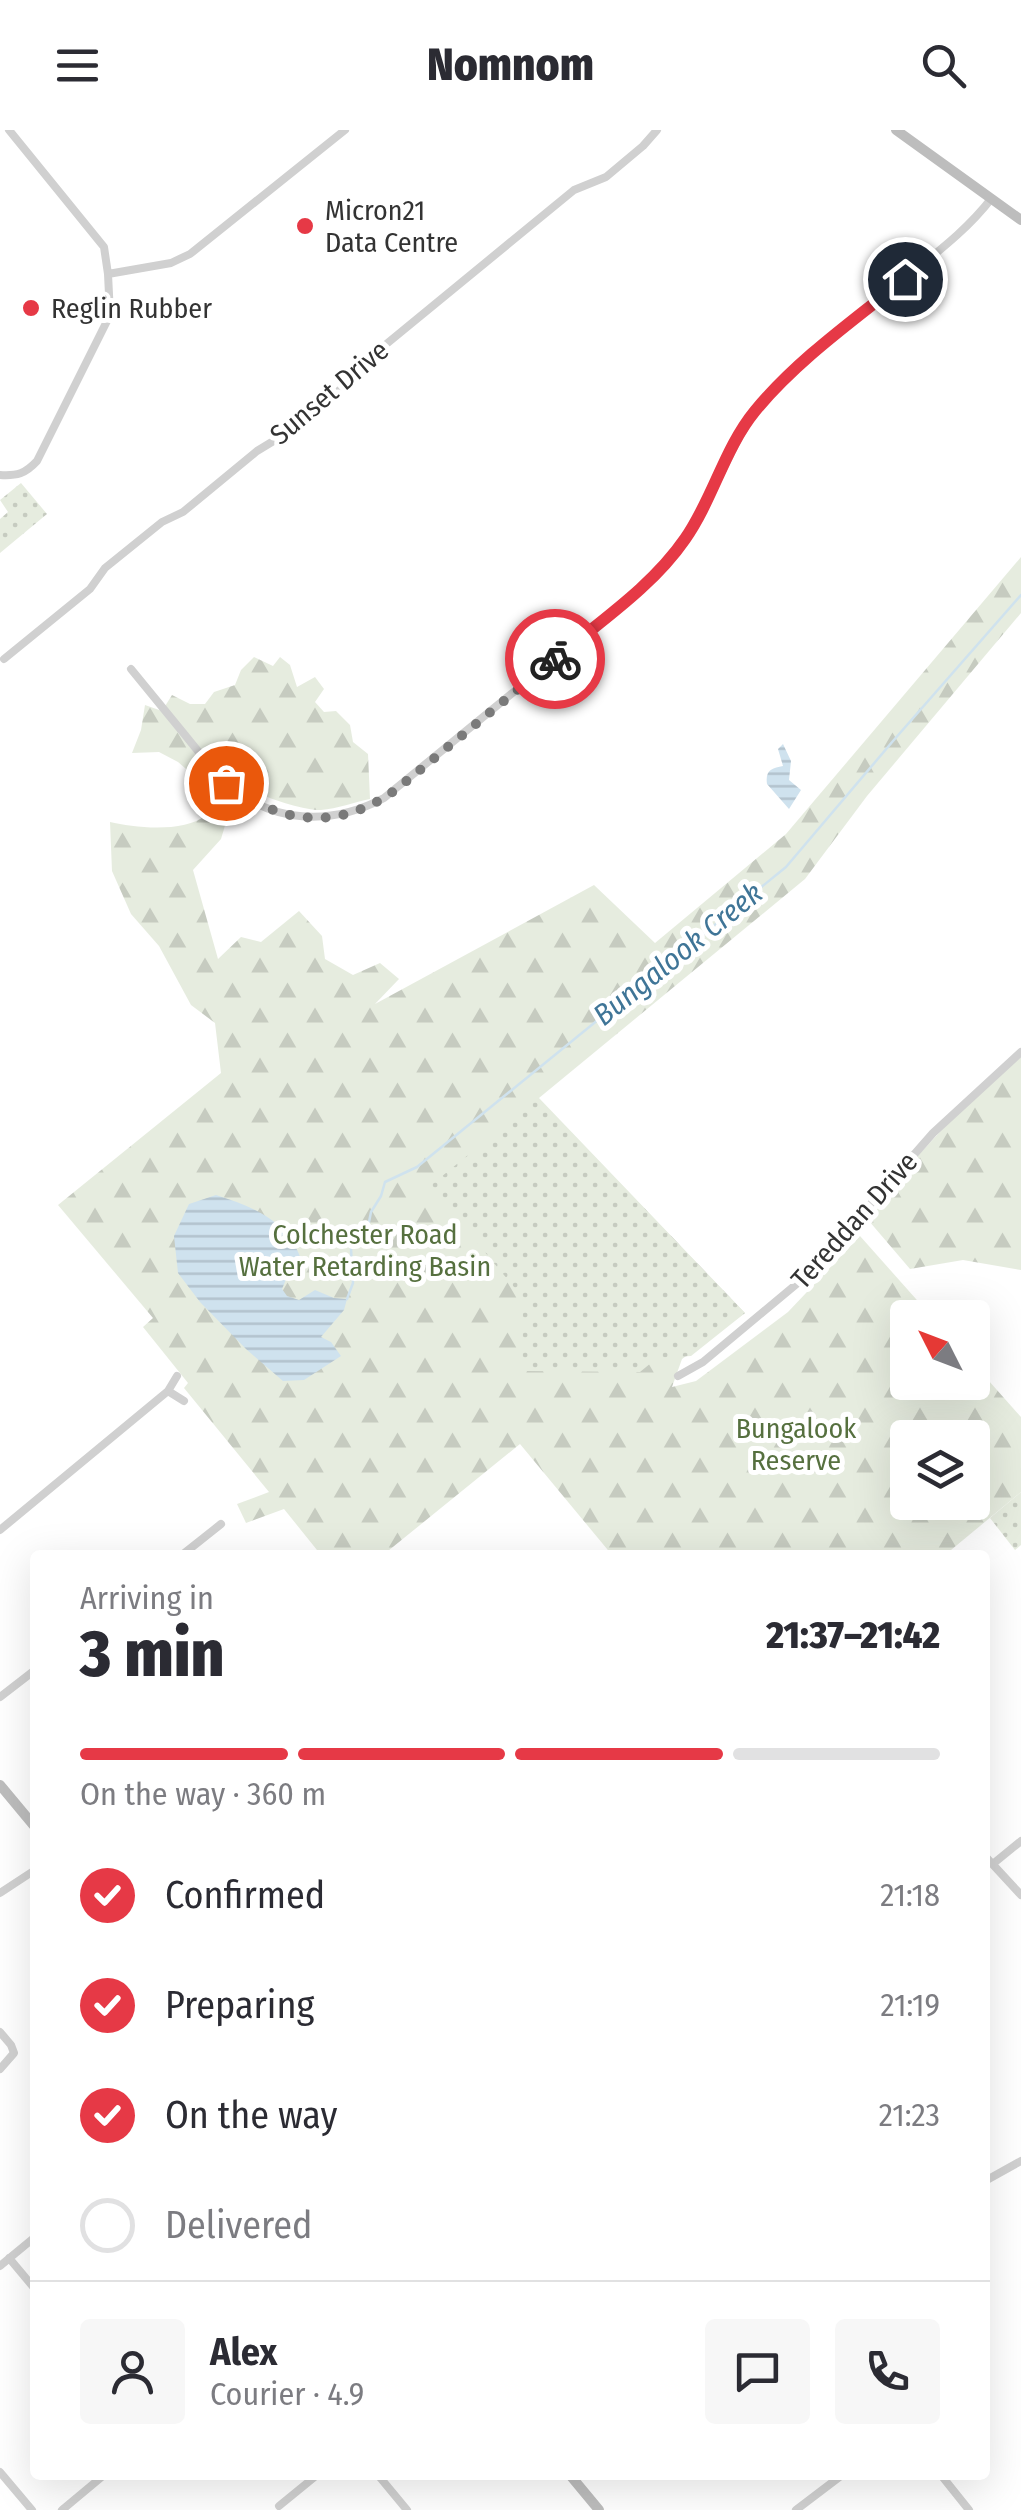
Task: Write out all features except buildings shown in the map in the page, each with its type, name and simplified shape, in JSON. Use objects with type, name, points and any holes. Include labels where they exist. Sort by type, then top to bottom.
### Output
[{"type":"main road","points":[[896,130],[1021,220]]},
{"type":"main road","points":[[1,1785],[30,1821]]},
{"type":"main road","points":[[574,2480],[599,2510]]},
{"type":"street","points":[[0,475],[17,476],[36,462],[110,315],[104,247],[9,130]]},
{"type":"street","points":[[108,274],[171,263],[190,254],[345,130]]},
{"type":"street","name":"Sunset Drive","points":[[4,659],[90,589],[120,556],[285,434],[348,383],[362,364],[559,202],[580,187],[606,177],[657,130]]},
{"type":"street","points":[[131,670],[212,768],[254,803],[286,815],[318,818],[353,812],[384,798],[657,572],[690,531],[740,435],[768,396],[970,225],[991,199]]},
{"type":"street","name":"Tereddan Drive","points":[[678,1376],[703,1362],[800,1282],[933,1133],[1021,1052]]},
{"type":"street","points":[[0,1530],[168,1392],[177,1376]]},
{"type":"street","points":[[168,1392],[184,1401]]},
{"type":"street","points":[[188,1550],[221,1524]]},
{"type":"street","points":[[0,1698],[30,1674]]},
{"type":"street","points":[[994,1863],[1021,1841]]},
{"type":"street","points":[[990,1860],[1021,1894]]},
{"type":"street","points":[[0,1892],[30,1873]]},
{"type":"street","points":[[0,2032],[14,2054],[0,2070]]},
{"type":"street","points":[[990,2178],[1021,2161]]},
{"type":"street","points":[[0,2266],[30,2241]]},
{"type":"street","points":[[9,2258],[30,2283]]},
{"type":"street","points":[[0,2472],[32,2510]]},
{"type":"street","points":[[62,2510],[98,2480]]},
{"type":"street","points":[[280,2506],[312,2480]]},
{"type":"street","points":[[382,2480],[406,2510]]},
{"type":"street","points":[[796,2510],[835,2480]]},
{"type":"street","points":[[945,2480],[969,2510]]},
{"type":"green space","points":[[21,483],[47,514],[0,553],[0,519],[8,512],[0,500]]},
{"type":"green space","name":"Colchester Road Water Retarding Basin","points":[[1021,557],[1021,613],[867,796],[805,879],[539,1098],[745,1313],[682,1359],[672,1387],[696,1381],[788,1312],[860,1236],[917,1300],[890,1300],[890,1400],[990,1400],[990,1382],[1021,1417],[1021,1492],[990,1518],[990,1420],[890,1420],[890,1520],[987,1520],[951,1550],[608,1550],[520,1444],[389,1550],[317,1550],[284,1509],[246,1523],[237,1504],[269,1492],[184,1388],[188,1383],[143,1327],[153,1318],[58,1205],[221,1073],[215,1023],[191,1005],[159,946],[131,914],[112,871],[110,822],[146,827],[186,825],[206,815],[220,794],[232,802],[221,839],[193,870],[218,959],[241,937],[261,942],[299,911],[322,936],[325,959],[353,975],[380,963],[399,979],[375,1004],[594,885],[655,943],[786,834]]},
{"type":"green space","points":[[254,657],[273,666],[280,657],[290,665],[297,687],[315,677],[324,689],[315,702],[324,712],[336,711],[350,725],[353,742],[368,754],[370,799],[310,809],[269,798],[222,774],[208,788],[178,762],[159,752],[132,753],[145,705],[162,711],[172,695],[190,704],[205,704],[214,692],[235,685],[241,670]]},
{"type":"green space","points":[[1021,1057],[1021,1270],[963,1260],[910,1269],[869,1221],[903,1172],[960,1110]]},
{"type":"green space","points":[[538,1098],[745,1313],[691,1356],[657,1358],[640,1372],[522,1371],[523,1298],[430,1186]]},
{"type":"green space","points":[[1021,1492],[1021,1545],[1015,1550],[990,1518]]},
{"type":"water","points":[[783,744],[791,761],[789,780],[801,790],[789,809],[767,784],[770,770],[783,766],[778,749]]},
{"type":"water","points":[[216,1195],[256,1211],[288,1236],[302,1262],[287,1277],[282,1289],[287,1296],[299,1300],[315,1290],[347,1299],[344,1310],[321,1337],[331,1342],[341,1356],[304,1380],[283,1381],[200,1302],[178,1273],[174,1236],[189,1204]]},
{"type":"waterway","name":"Bungalook Creek","points":[[347,1299],[353,1283],[351,1249],[368,1227],[385,1182],[417,1167],[786,867],[1021,595]]},
{"type":"way so far","points":[[226,783],[254,803],[286,815],[318,818],[353,812],[398,788],[555,659]]},
{"type":"place","name":"Micron21 Data Centre","points":[[305,226]]},
{"type":"place","name":"Reglin Rubber","points":[[31,308]]},
{"type":"route","points":[[555,659],[671,558],[697,520],[740,435],[768,396],[905,279]]},
{"type":"park label","name":"Bungalook Reserve","points":[[796,1444]]}]
